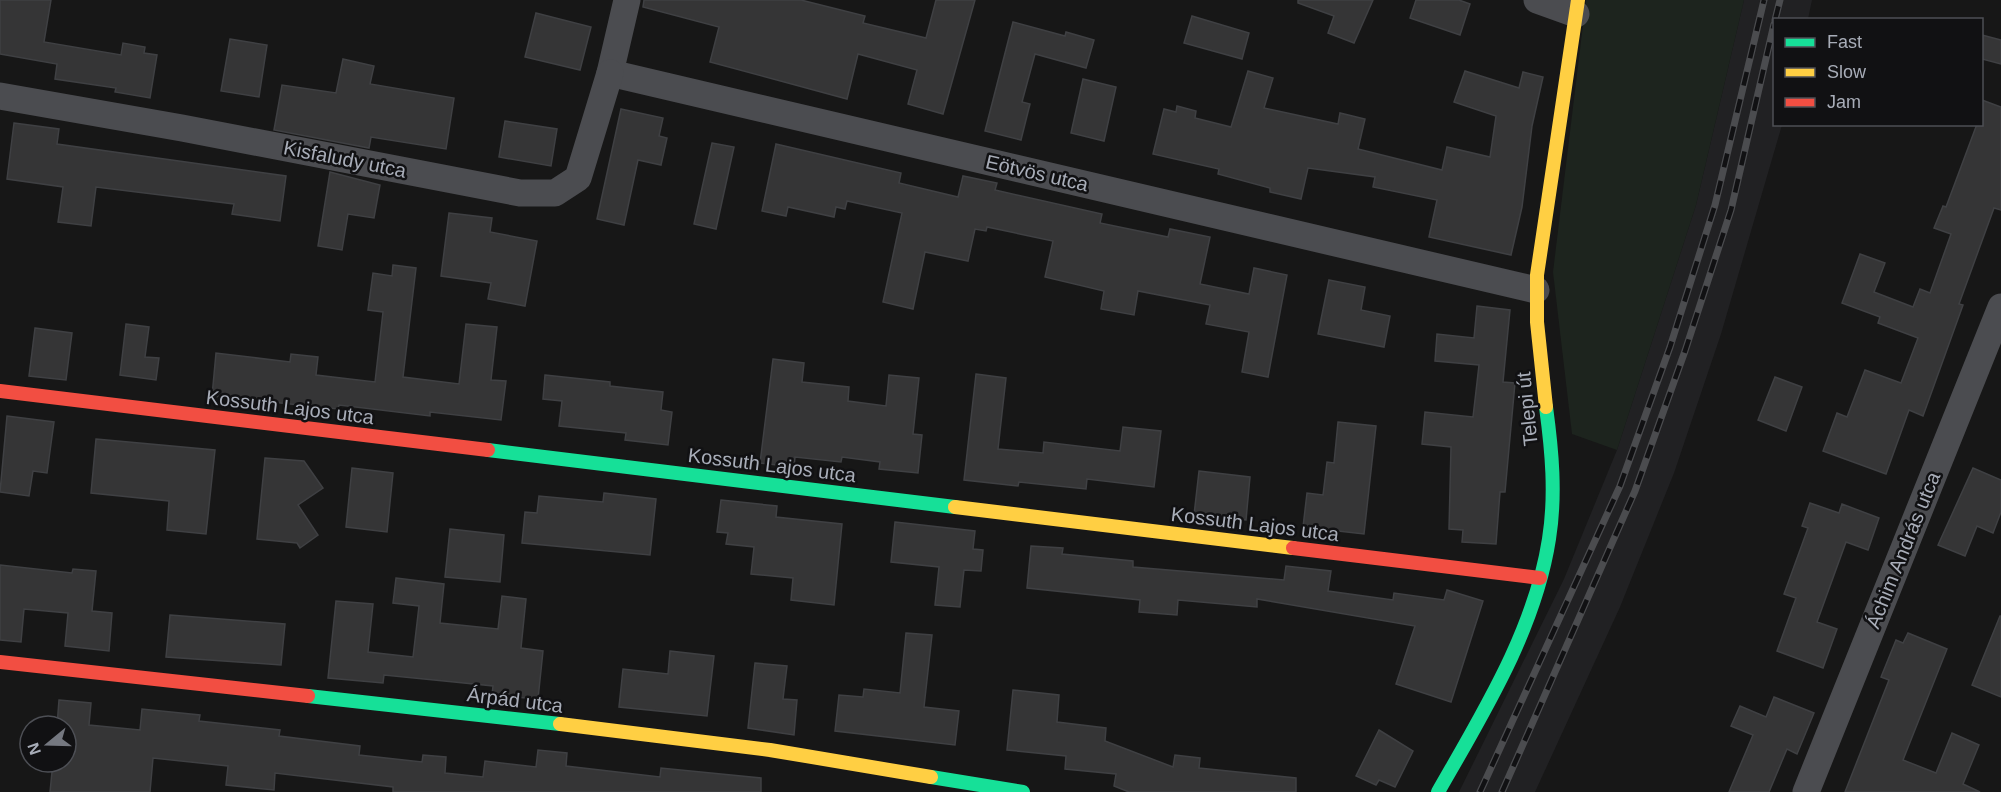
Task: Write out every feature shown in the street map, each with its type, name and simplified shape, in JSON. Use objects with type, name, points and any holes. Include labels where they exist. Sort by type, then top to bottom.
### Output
[{"type":"street","points":[[610,73],[627,0]]},
{"type":"street","points":[[1537,0],[1577,7]]},
{"type":"street","name":"Telepi út","points":[[1438,792],[1474,729],[1519,636],[1540,578],[1549,538],[1552,461],[1537,327],[1536,290],[1540,236],[1577,7]]},
{"type":"street","name":"Kisfaludy utca","points":[[0,96],[182,128],[520,193],[555,193],[578,178],[610,73]]},
{"type":"street","name":"Eötvös utca","points":[[610,73],[1536,290]]},
{"type":"street","name":"Áchim András utca","points":[[1806,792],[2001,307]]},
{"type":"street","name":"Kossuth Lajos utca","points":[[0,391],[1540,578]]},
{"type":"street","name":"Árpád utca","points":[[0,662],[528,720],[770,750],[1023,792]]},
{"type":"shaded area","points":[[1586,0],[1744,0],[1696,205],[1617,450],[1572,434],[1553,272]]},
{"type":"shaded area","points":[[1744,0],[1812,0],[1808,18],[1773,18],[1773,126],[1782,126],[1721,334],[1674,473],[1620,607],[1535,792],[1459,792],[1564,579],[1617,450],[1696,205]]},
{"type":"building","points":[[0,0],[51,0],[44,42],[121,55],[123,43],[145,47],[144,53],[157,55],[150,98],[115,92],[116,88],[55,79],[57,64],[0,54]]},
{"type":"building","points":[[644,0],[801,0],[865,16],[863,23],[926,38],[936,0],[975,0],[943,114],[908,104],[917,70],[858,54],[847,99],[710,62],[719,27],[643,7]]},
{"type":"building","points":[[1298,0],[1373,0],[1354,43],[1328,33],[1334,16],[1298,3]]},
{"type":"building","points":[[1416,0],[1459,0],[1470,4],[1460,35],[1410,18]]},
{"type":"building","points":[[536,13],[591,27],[580,70],[525,57]]},
{"type":"building","points":[[1192,16],[1249,33],[1242,59],[1184,43]]},
{"type":"building","points":[[1013,22],[1065,36],[1066,32],[1094,40],[1086,68],[1035,54],[1022,102],[1030,104],[1021,140],[985,131]]},
{"type":"building","points":[[1983,35],[2001,40],[2001,64],[1983,59]]},
{"type":"building","points":[[230,39],[267,45],[259,97],[221,91]]},
{"type":"building","points":[[343,59],[374,66],[370,84],[454,98],[446,149],[371,137],[369,148],[274,130],[282,85],[336,93]]},
{"type":"building","points":[[1248,71],[1273,78],[1264,108],[1338,124],[1340,113],[1365,119],[1358,149],[1442,170],[1447,147],[1490,157],[1496,116],[1454,102],[1465,71],[1519,88],[1523,72],[1543,77],[1532,126],[1522,207],[1511,255],[1429,237],[1437,200],[1373,187],[1375,177],[1308,168],[1301,199],[1270,192],[1270,188],[1218,174],[1219,169],[1153,154],[1164,109],[1176,112],[1177,106],[1196,111],[1195,118],[1231,127]]},
{"type":"building","points":[[1083,79],[1116,87],[1104,141],[1071,133]]},
{"type":"building","points":[[1983,100],[2001,107],[2001,210],[1994,208],[1959,304],[1963,305],[1923,416],[1909,410],[1886,474],[1823,451],[1837,413],[1847,417],[1865,370],[1901,383],[1918,338],[1878,323],[1880,317],[1842,303],[1860,254],[1885,263],[1874,292],[1913,307],[1920,289],[1930,293],[1951,234],[1934,228],[1943,206],[1946,207],[1976,126],[1983,126]]},
{"type":"building","points":[[621,109],[663,118],[659,136],[667,138],[661,165],[638,160],[624,225],[597,219]]},
{"type":"building","points":[[505,121],[557,129],[551,166],[499,157]]},
{"type":"building","points":[[14,123],[59,129],[57,144],[286,176],[280,221],[232,214],[234,204],[96,187],[91,226],[58,222],[63,187],[7,179]]},
{"type":"building","points":[[712,143],[734,147],[716,229],[694,224]]},
{"type":"building","points":[[776,144],[901,173],[899,183],[958,197],[963,176],[997,183],[995,190],[1102,214],[1100,223],[1168,237],[1170,229],[1210,237],[1200,284],[1249,294],[1254,268],[1287,275],[1268,377],[1242,372],[1249,332],[1206,324],[1210,305],[1138,291],[1134,315],[1101,309],[1104,291],[1045,277],[1053,241],[987,227],[986,231],[975,229],[968,261],[925,252],[913,309],[883,302],[902,213],[847,201],[845,209],[836,207],[834,217],[788,207],[786,216],[762,211]]},
{"type":"building","points":[[330,172],[380,185],[374,218],[348,214],[342,250],[318,246]]},
{"type":"building","points":[[449,213],[492,218],[490,232],[537,241],[525,306],[488,299],[491,283],[441,276]]},
{"type":"building","points":[[393,265],[416,268],[403,377],[459,384],[466,324],[497,327],[491,380],[506,381],[501,420],[430,412],[430,416],[339,405],[338,409],[212,396],[216,353],[290,362],[291,354],[318,357],[316,375],[375,382],[383,312],[368,310],[373,273],[392,276]]},
{"type":"building","points":[[1329,280],[1365,287],[1361,310],[1390,316],[1384,347],[1318,334]]},
{"type":"building","points":[[1477,306],[1510,310],[1503,382],[1515,383],[1505,492],[1500,492],[1496,544],[1462,542],[1463,530],[1449,529],[1451,447],[1422,444],[1425,412],[1473,417],[1479,365],[1435,361],[1437,334],[1474,338]]},
{"type":"building","points":[[126,324],[149,327],[145,357],[159,358],[156,380],[120,375]]},
{"type":"building","points":[[35,328],[72,333],[66,380],[29,376]]},
{"type":"building","points":[[773,359],[804,363],[802,382],[849,387],[848,401],[886,406],[889,375],[919,378],[913,434],[922,435],[918,473],[879,469],[880,462],[842,457],[841,462],[795,457],[794,467],[760,463]]},
{"type":"building","points":[[976,374],[1006,378],[998,449],[1043,453],[1044,442],[1120,451],[1123,427],[1161,431],[1154,487],[1087,479],[1086,489],[1019,482],[1018,486],[964,480]]},
{"type":"building","points":[[545,375],[610,382],[610,386],[663,392],[661,410],[672,412],[668,445],[625,440],[626,433],[559,426],[562,401],[543,399]]},
{"type":"building","points":[[1775,377],[1802,387],[1786,431],[1758,420]]},
{"type":"building","points":[[7,416],[54,422],[47,473],[33,471],[29,496],[0,492]]},
{"type":"building","points":[[1338,422],[1376,426],[1364,534],[1303,527],[1307,493],[1323,495],[1327,462],[1334,463]]},
{"type":"building","points":[[96,439],[215,450],[206,534],[167,530],[169,501],[91,493]]},
{"type":"building","points":[[265,458],[304,461],[323,488],[298,505],[318,535],[300,548],[297,543],[257,539]]},
{"type":"building","points":[[352,468],[393,473],[387,532],[346,527]]},
{"type":"building","points":[[1973,468],[2001,480],[2001,512],[1993,533],[1977,526],[1965,556],[1938,545]]},
{"type":"building","points":[[1199,471],[1250,477],[1246,520],[1194,515]]},
{"type":"building","points":[[604,493],[656,499],[650,555],[522,543],[525,512],[537,513],[539,496],[603,502]]},
{"type":"building","points":[[721,500],[777,506],[776,517],[842,524],[834,605],[791,600],[793,578],[751,574],[754,547],[726,544],[728,533],[717,532]]},
{"type":"building","points":[[1810,503],[1839,513],[1842,504],[1879,518],[1868,550],[1846,542],[1817,622],[1837,629],[1823,668],[1777,651],[1796,598],[1784,594],[1808,528],[1802,526]]},
{"type":"building","points":[[895,522],[975,531],[973,549],[983,550],[981,571],[964,570],[960,607],[935,605],[939,567],[891,562]]},
{"type":"building","points":[[450,529],[504,535],[500,582],[445,577]]},
{"type":"building","points":[[1031,546],[1063,548],[1062,554],[1133,561],[1133,567],[1284,580],[1286,566],[1331,571],[1328,591],[1393,600],[1394,593],[1444,600],[1447,590],[1483,601],[1451,702],[1396,684],[1415,626],[1257,599],[1257,607],[1178,600],[1177,615],[1139,612],[1140,600],[1027,588]]},
{"type":"building","points":[[0,565],[72,573],[73,569],[96,571],[92,611],[112,613],[109,651],[65,646],[68,613],[24,609],[21,642],[0,640]]},
{"type":"building","points":[[396,578],[444,584],[440,623],[498,629],[502,596],[526,599],[521,648],[543,651],[538,699],[492,695],[493,686],[384,675],[383,683],[328,678],[336,601],[373,604],[368,652],[413,657],[419,606],[393,603]]},
{"type":"building","points":[[170,615],[285,624],[281,665],[166,657]]},
{"type":"building","points":[[2001,616],[2001,697],[1972,685]]},
{"type":"building","points":[[906,633],[932,635],[924,707],[959,711],[955,745],[835,731],[839,695],[863,697],[864,689],[900,693]]},
{"type":"building","points":[[1908,633],[1947,649],[1903,760],[1936,773],[1952,733],[1979,745],[1963,784],[1980,792],[1845,792],[1889,680],[1881,677],[1896,640],[1903,643]]},
{"type":"building","points":[[670,651],[714,656],[707,716],[619,707],[623,669],[668,674]]},
{"type":"building","points":[[755,663],[787,666],[783,699],[797,700],[794,735],[748,728]]},
{"type":"building","points":[[1013,690],[1059,695],[1057,722],[1106,728],[1105,741],[1173,767],[1175,755],[1200,758],[1199,768],[1296,778],[1296,792],[1129,792],[1114,786],[1116,774],[1065,769],[1066,756],[1007,750]]},
{"type":"building","points":[[1774,697],[1814,713],[1797,754],[1787,749],[1769,792],[1729,792],[1753,735],[1731,726],[1740,706],[1766,717]]},
{"type":"building","points":[[59,700],[91,703],[89,725],[140,730],[142,709],[200,715],[199,721],[280,730],[279,736],[360,746],[359,755],[422,762],[423,755],[446,757],[445,773],[483,777],[485,761],[536,767],[538,750],[567,753],[566,766],[660,777],[661,768],[761,778],[761,792],[393,792],[393,787],[275,773],[274,790],[226,785],[228,766],[153,758],[150,792],[50,792],[52,774],[78,774],[78,714],[58,714]]},
{"type":"building","points":[[1379,730],[1413,751],[1395,787],[1379,780],[1376,785],[1356,776]]},
{"type":"railway","points":[[1480,792],[1620,486],[1670,347],[1715,205],[1764,0]]},
{"type":"railway","points":[[1776,18],[1780,0]]},
{"type":"railway","points":[[1502,792],[1635,491],[1685,351],[1731,210],[1773,28]]},
{"type":"traffic: fast","points":[[1438,792],[1505,670],[1520,638],[1542,573],[1549,539],[1553,490],[1546,407]]},
{"type":"traffic: fast","points":[[488,450],[955,507]]},
{"type":"traffic: fast","points":[[308,696],[560,724]]},
{"type":"traffic: fast","points":[[931,777],[1023,792]]},
{"type":"traffic: slow","points":[[1546,407],[1537,322],[1537,275],[1578,0]]},
{"type":"traffic: slow","points":[[955,507],[1293,548]]},
{"type":"traffic: slow","points":[[560,724],[770,750],[931,777]]},
{"type":"traffic: jam","points":[[0,391],[488,450]]},
{"type":"traffic: jam","points":[[1293,548],[1540,578]]},
{"type":"traffic: jam","points":[[0,662],[308,696]]}]
